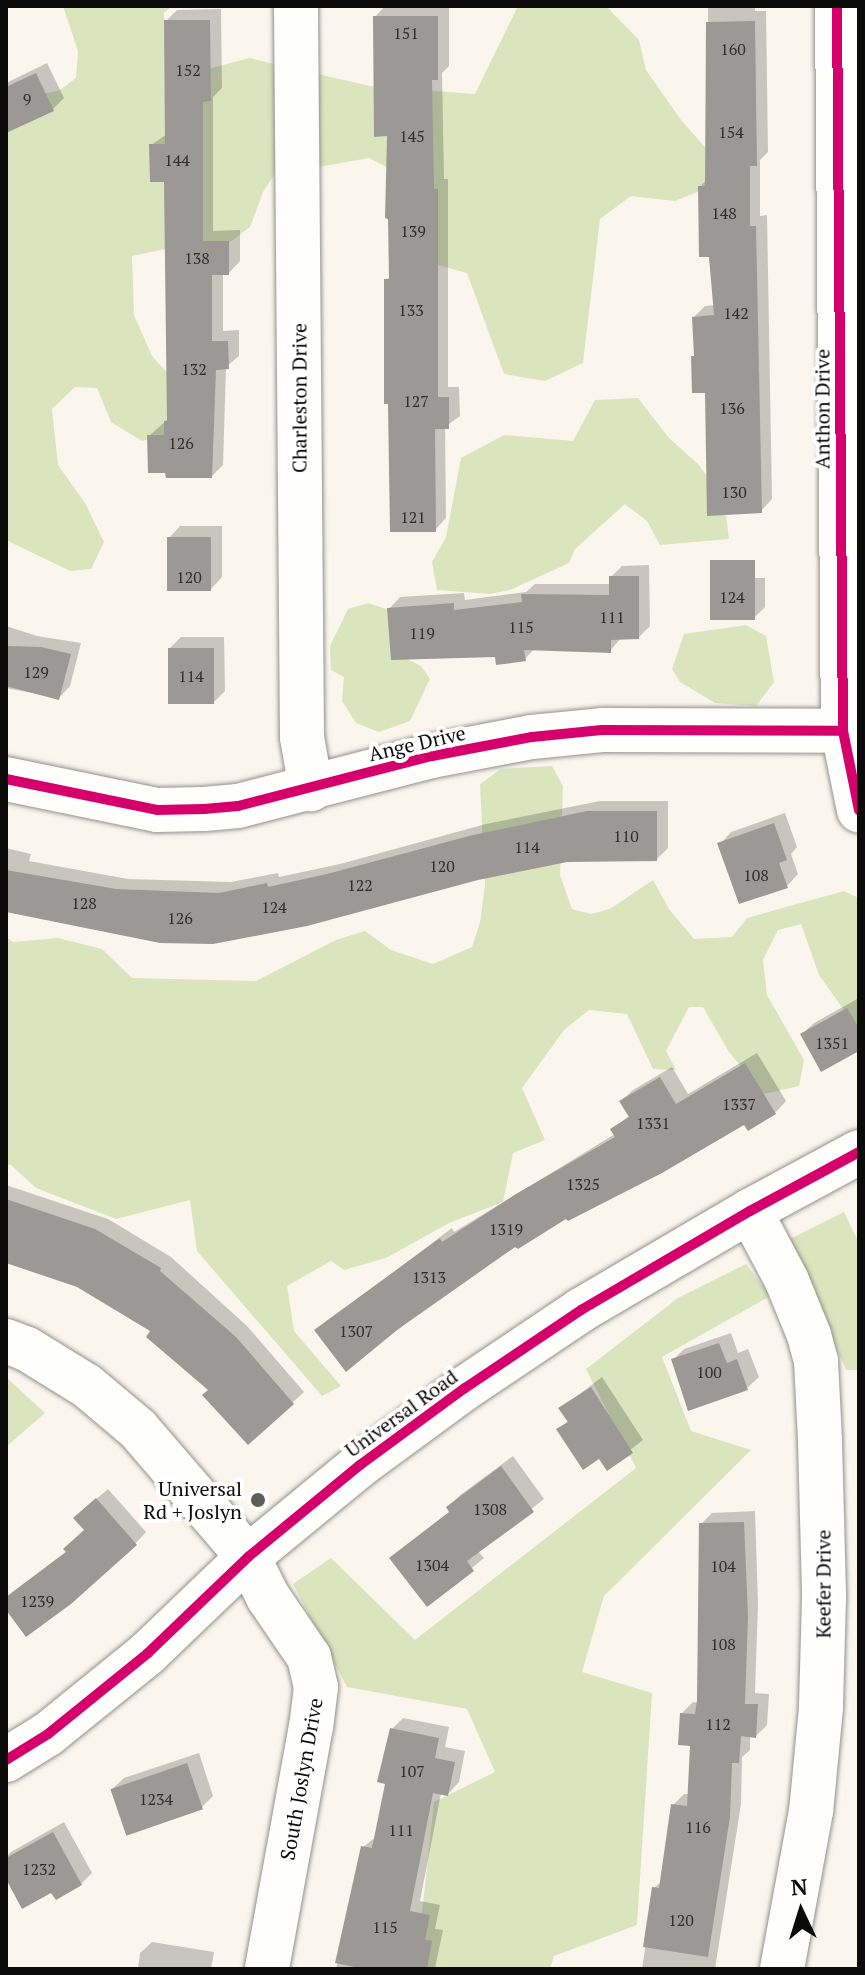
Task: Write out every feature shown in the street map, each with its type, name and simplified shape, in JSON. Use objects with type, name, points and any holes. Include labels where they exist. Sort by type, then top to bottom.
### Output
[{"type":"street","name":"Charleston Drive","points":[[296,6],[302,737],[311,789]]},
{"type":"street","name":"Anthon Drive","points":[[837,6],[843,731],[859,810]]},
{"type":"street","name":"Ange Drive","points":[[6,779],[163,811],[238,806],[432,756],[532,737],[602,730],[843,731]]},
{"type":"street","name":"Universal Road","points":[[6,1760],[48,1734],[148,1653],[248,1557],[360,1465],[465,1388],[581,1310],[750,1211],[859,1152]]},
{"type":"street","name":"Keefer Drive","points":[[750,1211],[787,1281],[809,1335],[816,1361],[821,1464],[824,1598],[821,1708],[811,1811],[782,1969]]},
{"type":"street","name":"South Joslyn Drive","points":[[6,1341],[27,1349],[87,1386],[138,1429],[248,1557],[268,1597],[309,1657],[316,1687],[267,1969]]},
{"type":"green space","points":[[63,6],[172,6],[164,13],[164,38],[205,70],[249,58],[370,86],[475,94],[518,6],[606,6],[639,40],[646,70],[681,120],[711,154],[712,186],[675,201],[631,196],[600,219],[583,363],[545,381],[504,374],[467,273],[438,265],[413,181],[369,158],[274,175],[263,192],[250,227],[221,249],[171,248],[132,256],[134,315],[152,356],[190,398],[185,430],[142,441],[111,422],[97,388],[75,387],[52,409],[58,465],[85,503],[104,542],[91,569],[70,571],[6,540],[6,103],[60,90],[76,78],[78,51]]},
{"type":"green space","points":[[638,398],[669,438],[699,465],[724,500],[729,539],[660,545],[647,521],[625,504],[575,549],[569,563],[510,590],[490,594],[437,590],[432,562],[446,537],[461,458],[504,435],[573,441],[595,400]]},
{"type":"green space","points":[[368,603],[402,614],[407,659],[421,666],[430,679],[410,721],[379,732],[356,723],[342,701],[344,677],[331,670],[330,646],[348,609]]},
{"type":"green space","points":[[746,625],[766,636],[774,682],[756,706],[715,703],[680,682],[672,669],[684,634]]},
{"type":"green space","points":[[552,766],[563,786],[560,875],[572,909],[591,914],[610,909],[653,880],[669,909],[694,939],[732,937],[747,918],[844,891],[859,898],[859,1031],[819,975],[801,924],[778,930],[763,960],[767,995],[804,1060],[799,1086],[764,1094],[729,1052],[703,1007],[689,1007],[666,1051],[676,1070],[653,1069],[627,1014],[589,1010],[564,1030],[522,1088],[545,1140],[513,1153],[503,1202],[449,1223],[386,1258],[344,1270],[331,1261],[287,1286],[294,1331],[341,1386],[322,1396],[197,1251],[190,1200],[116,1219],[36,1188],[11,1165],[6,1165],[6,937],[13,942],[58,938],[102,949],[132,978],[256,981],[336,940],[365,931],[391,950],[433,964],[472,947],[480,922],[485,886],[480,784],[501,769]]},
{"type":"green space","points":[[844,1212],[859,1243],[859,1370],[846,1370],[790,1239]]},
{"type":"green space","points":[[746,1264],[770,1296],[662,1357],[691,1431],[751,1450],[604,1596],[582,1672],[652,1693],[637,1925],[554,1956],[550,1969],[416,1969],[434,1802],[495,1772],[467,1709],[347,1687],[293,1584],[331,1558],[415,1640],[636,1468],[586,1369],[678,1298]]},
{"type":"green space","points":[[6,1377],[45,1413],[6,1447]]},
{"type":"building","points":[[373,16],[438,16],[438,80],[432,80],[434,189],[438,189],[438,397],[449,397],[449,429],[435,429],[436,532],[390,532],[388,404],[384,404],[384,279],[389,279],[388,219],[385,218],[387,136],[374,137]]},
{"type":"building","points":[[164,20],[210,20],[211,101],[203,102],[203,241],[229,241],[229,275],[212,275],[212,341],[228,341],[229,369],[216,370],[212,478],[166,478],[165,473],[148,473],[147,435],[164,435],[164,421],[167,421],[164,182],[150,182],[149,144],[165,144]]},
{"type":"building","points":[[755,21],[757,166],[750,166],[750,226],[756,226],[762,513],[707,516],[705,393],[692,393],[691,356],[694,356],[692,317],[714,315],[709,257],[699,257],[698,186],[705,186],[706,22]]},
{"type":"building","points":[[36,73],[54,111],[6,133],[6,87]]},
{"type":"building","points":[[167,537],[211,537],[211,591],[167,591]]},
{"type":"building","points":[[710,560],[755,560],[755,620],[710,620]]},
{"type":"building","points":[[609,576],[639,576],[639,639],[611,640],[611,653],[524,650],[526,661],[496,665],[495,657],[391,660],[387,608],[454,603],[454,610],[522,602],[521,594],[609,595]]},
{"type":"building","points":[[6,646],[41,647],[71,654],[59,700],[6,686]]},
{"type":"building","points":[[168,648],[214,648],[214,704],[168,704]]},
{"type":"building","points":[[587,811],[657,811],[657,861],[567,862],[478,880],[307,926],[213,944],[160,943],[6,912],[6,870],[116,889],[219,893],[267,883],[268,887],[327,874],[473,835]]},
{"type":"building","points":[[774,823],[787,860],[779,863],[788,888],[739,904],[717,843]]},
{"type":"building","points":[[847,1008],[859,1028],[859,1051],[821,1072],[800,1034]]},
{"type":"building","points":[[745,1063],[776,1114],[748,1131],[744,1125],[662,1173],[568,1221],[566,1219],[518,1249],[515,1247],[397,1330],[346,1372],[314,1330],[440,1238],[442,1242],[516,1194],[615,1137],[610,1129],[629,1117],[619,1101],[660,1077],[676,1104]]},
{"type":"building","points":[[6,1199],[95,1229],[161,1268],[160,1271],[236,1337],[294,1404],[248,1445],[202,1395],[208,1390],[146,1337],[150,1331],[77,1287],[6,1263]]},
{"type":"building","points":[[719,1343],[727,1363],[737,1359],[748,1390],[688,1411],[671,1359]]},
{"type":"building","points":[[591,1387],[633,1453],[607,1471],[599,1459],[583,1470],[556,1429],[568,1422],[558,1408]]},
{"type":"building","points":[[501,1466],[534,1512],[467,1561],[474,1571],[427,1607],[389,1558],[449,1512],[446,1507]]},
{"type":"building","points":[[96,1498],[137,1545],[71,1604],[26,1637],[6,1610],[6,1597],[66,1552],[63,1549],[84,1530],[73,1518]]},
{"type":"building","points":[[744,1522],[748,1616],[745,1704],[758,1704],[756,1738],[741,1736],[739,1763],[732,1763],[730,1817],[708,1957],[643,1947],[652,1887],[659,1888],[671,1804],[687,1806],[690,1746],[678,1745],[680,1713],[695,1714],[697,1700],[699,1523]]},
{"type":"building","points":[[390,1728],[439,1738],[435,1758],[455,1762],[448,1796],[433,1793],[410,1911],[430,1915],[425,1940],[432,1941],[427,1969],[364,1969],[335,1963],[361,1846],[372,1848],[385,1784],[377,1782]]},
{"type":"building","points":[[187,1763],[203,1809],[126,1836],[110,1789]]},
{"type":"building","points":[[53,1832],[82,1885],[56,1900],[51,1893],[22,1909],[6,1879],[6,1858]]},
{"type":"cycle path","points":[[837,6],[843,731],[859,810]]},
{"type":"cycle path","points":[[6,779],[157,810],[204,809],[238,806],[432,756],[532,737],[602,730],[843,731]]},
{"type":"cycle path","points":[[6,1760],[48,1734],[148,1653],[248,1557],[360,1465],[465,1388],[581,1310],[750,1211],[859,1152]]},
{"type":"place","name":"Universal Rd + Joslyn","points":[[258,1500]]}]
